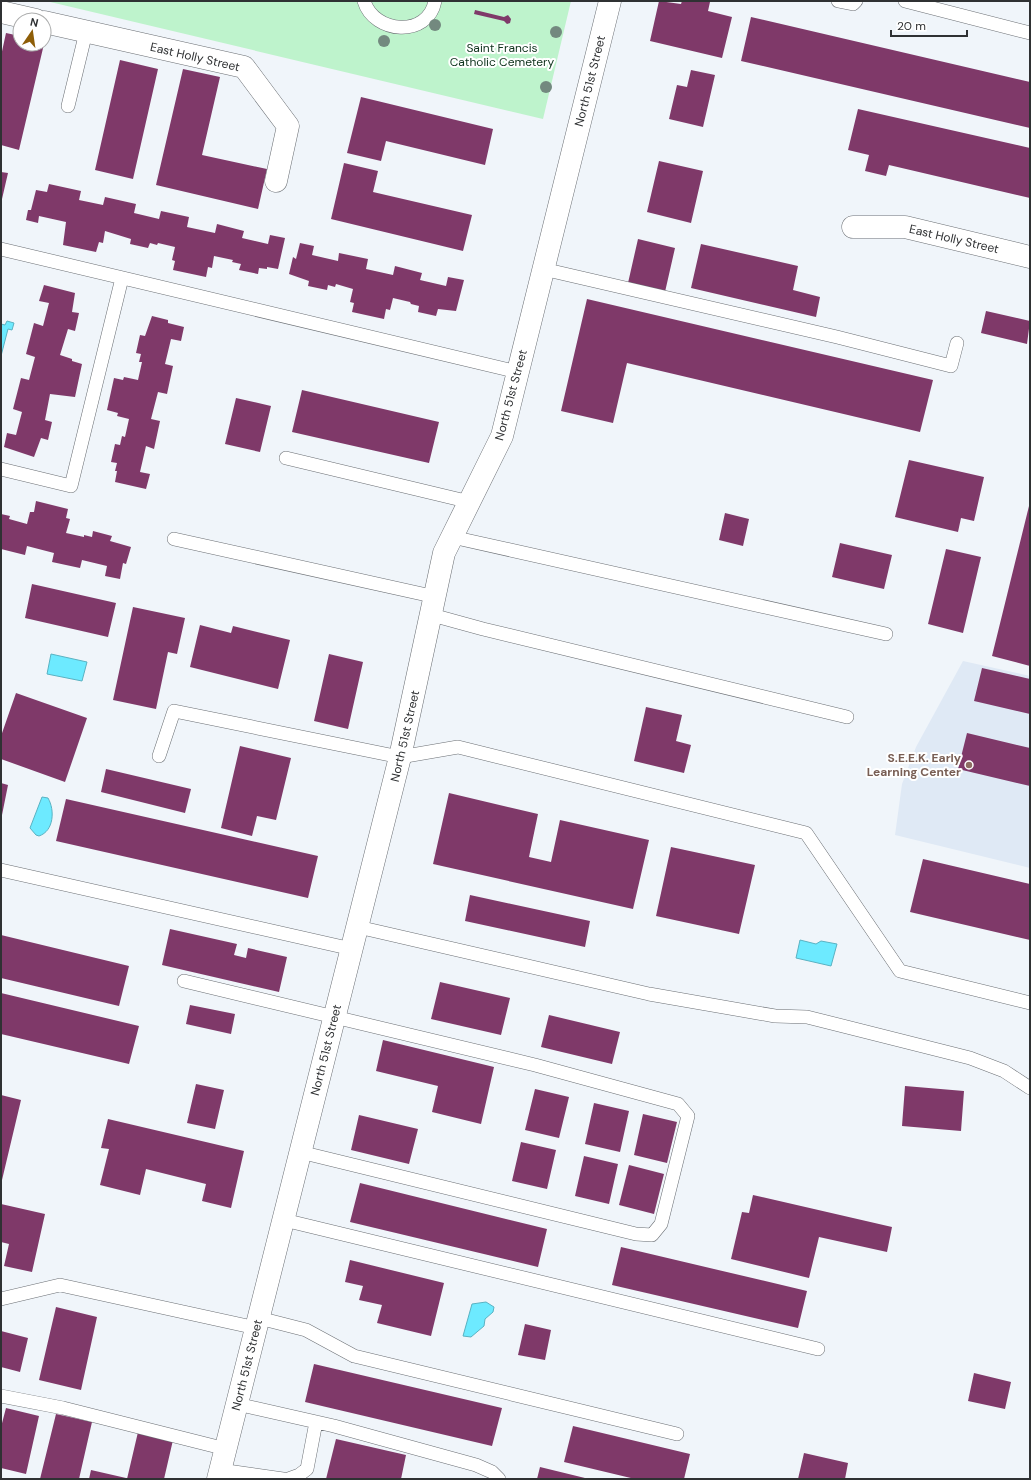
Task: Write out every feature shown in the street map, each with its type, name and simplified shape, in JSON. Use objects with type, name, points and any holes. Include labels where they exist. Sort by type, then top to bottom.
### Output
[{"type":"street","name":"North 51st Street","points":[[219,1475],[400,757],[434,606],[444,553],[502,436],[610,1]]},
{"type":"street","points":[[1,12],[12,15]]},
{"type":"street","name":"East Holly Street","points":[[52,24],[244,67],[288,126],[276,181]]},
{"type":"street","name":"East Holly Street","points":[[853,227],[905,227],[1030,258]]},
{"type":"lane","points":[[364,1],[372,16],[381,23],[393,28],[406,28],[418,24],[428,15],[435,1]]},
{"type":"lane","points":[[838,1],[853,4],[856,1]]},
{"type":"lane","points":[[905,1],[1030,33]]},
{"type":"lane","points":[[68,106],[86,32]]},
{"type":"lane","points":[[1,249],[518,372]]},
{"type":"lane","points":[[543,269],[838,337],[952,366],[957,343]]},
{"type":"lane","points":[[1,469],[71,486],[122,278]]},
{"type":"lane","points":[[286,458],[470,502]]},
{"type":"lane","points":[[452,537],[886,634]]},
{"type":"lane","points":[[174,539],[434,606],[497,633],[847,717]]},
{"type":"lane","points":[[159,756],[174,711],[400,757],[458,747],[806,833],[900,971],[1030,1003]]},
{"type":"lane","points":[[1,870],[352,949]]},
{"type":"lane","points":[[358,927],[649,994],[775,1016],[807,1017],[970,1058],[1004,1071],[1030,1088]]},
{"type":"lane","points":[[184,981],[535,1065],[678,1104],[688,1116],[661,1224],[652,1235],[636,1234],[300,1152]]},
{"type":"lane","points":[[284,1220],[818,1349]]},
{"type":"lane","points":[[1,1299],[60,1284],[258,1323],[306,1330],[354,1356],[677,1434]]},
{"type":"lane","points":[[1,1396],[63,1408],[226,1449]]},
{"type":"lane","points":[[237,1404],[316,1422],[476,1465],[492,1472],[499,1479]]},
{"type":"lane","points":[[288,1479],[299,1475],[306,1468],[316,1422]]},
{"type":"lane","points":[[219,1475],[283,1479]]},
{"type":"shaded area","name":"S.E.E.K. Early Learning Center","points":[[963,661],[1030,676],[1030,868],[895,835],[902,784],[916,747]]},
{"type":"green space","name":"Saint Francis Catholic Cemetery","points":[[46,1],[571,1],[543,119]]},
{"type":"water","points":[[7,321],[14,323],[12,330],[8,329],[1,356],[1,324],[5,325]]},
{"type":"water","points":[[51,654],[87,662],[82,681],[47,674]]},
{"type":"water","points":[[42,797],[48,798],[52,808],[52,820],[48,830],[39,836],[36,835],[30,828]]},
{"type":"water","points":[[800,940],[816,944],[821,941],[837,944],[831,966],[796,958]]},
{"type":"water","points":[[486,1302],[494,1307],[493,1312],[485,1319],[484,1326],[471,1337],[463,1336],[472,1304]]},
{"type":"building","points":[[659,1],[681,4],[682,1],[708,1],[710,2],[708,11],[732,17],[722,58],[650,41]]},
{"type":"building","points":[[475,10],[504,17],[508,15],[511,19],[510,23],[507,24],[504,21],[474,14]]},
{"type":"building","points":[[751,17],[1030,82],[1030,128],[741,61]]},
{"type":"building","points":[[6,33],[12,34],[12,52],[42,52],[19,150],[1,145],[1,56]]},
{"type":"building","points":[[120,60],[158,69],[133,179],[95,170]]},
{"type":"building","points":[[183,69],[220,77],[202,155],[267,169],[258,209],[156,185]]},
{"type":"building","points":[[691,70],[715,75],[703,127],[669,119],[677,85],[687,87]]},
{"type":"building","points":[[361,97],[493,129],[485,165],[386,141],[381,161],[347,153]]},
{"type":"building","points":[[858,109],[1030,148],[1030,198],[889,165],[886,176],[865,171],[869,155],[848,150]]},
{"type":"building","points":[[659,161],[703,171],[691,223],[647,212]]},
{"type":"building","points":[[344,163],[378,171],[373,192],[472,215],[463,251],[331,219]]},
{"type":"building","points":[[1,172],[8,173],[2,199],[1,199]]},
{"type":"building","points":[[49,184],[81,191],[79,200],[103,205],[105,197],[136,204],[134,213],[159,219],[161,211],[189,217],[187,227],[215,233],[217,224],[244,231],[242,238],[268,244],[270,235],[285,238],[278,269],[267,267],[267,269],[259,268],[258,274],[239,270],[241,264],[232,262],[233,260],[214,256],[212,268],[208,267],[206,277],[173,270],[175,261],[172,260],[175,247],[158,243],[157,245],[150,243],[148,248],[130,244],[131,239],[105,231],[103,243],[99,242],[96,252],[63,245],[66,222],[39,216],[38,223],[26,220],[28,210],[31,210],[36,190],[47,192]]},
{"type":"building","points":[[638,239],[675,248],[665,292],[628,283]]},
{"type":"building","points":[[300,243],[314,246],[312,255],[338,261],[339,253],[368,259],[366,269],[393,275],[395,266],[422,273],[420,280],[446,286],[448,277],[464,280],[456,311],[438,309],[436,316],[418,312],[419,306],[393,298],[390,310],[386,309],[384,319],[352,312],[354,303],[350,302],[353,289],[336,284],[335,287],[328,285],[327,290],[308,286],[309,281],[289,274],[293,257],[296,259]]},
{"type":"building","points":[[701,244],[798,266],[793,290],[820,297],[816,317],[691,288]]},
{"type":"building","points":[[44,285],[75,293],[72,312],[79,313],[75,331],[68,329],[60,355],[82,364],[75,397],[50,394],[45,420],[52,422],[48,440],[41,438],[34,457],[4,447],[7,433],[16,435],[22,412],[13,409],[21,378],[29,380],[35,357],[26,354],[34,323],[43,326],[49,303],[39,301]]},
{"type":"building","points":[[587,299],[933,380],[920,432],[627,363],[613,423],[561,411]]},
{"type":"building","points":[[986,311],[1030,321],[1027,344],[981,333]]},
{"type":"building","points":[[152,316],[168,320],[168,323],[184,327],[181,341],[171,339],[165,364],[173,366],[167,394],[158,392],[151,419],[160,421],[154,449],[146,446],[140,472],[150,474],[146,489],[115,482],[117,463],[111,462],[115,444],[120,445],[122,436],[125,437],[129,419],[117,416],[118,413],[107,410],[114,378],[123,380],[124,377],[138,380],[142,362],[139,362],[141,354],[136,353],[140,335],[145,336]]},
{"type":"building","points":[[302,390],[439,422],[429,463],[292,432]]},
{"type":"building","points":[[236,398],[271,406],[260,452],[225,444]]},
{"type":"building","points":[[909,460],[984,477],[974,521],[961,518],[958,532],[895,517]]},
{"type":"building","points":[[36,501],[68,509],[66,518],[70,519],[66,533],[84,537],[84,535],[92,537],[93,531],[112,536],[110,541],[131,547],[126,564],[123,563],[120,579],[105,576],[107,566],[82,560],[80,568],[52,562],[54,553],[27,546],[25,555],[1,549],[1,514],[10,516],[9,519],[27,524],[30,512],[34,512]]},
{"type":"building","points":[[1030,506],[1030,666],[992,656]]},
{"type":"building","points":[[725,513],[749,519],[743,546],[719,540]]},
{"type":"building","points":[[840,543],[892,555],[884,589],[832,577]]},
{"type":"building","points":[[946,549],[981,557],[963,633],[928,624]]},
{"type":"building","points":[[32,584],[116,603],[108,637],[25,618]]},
{"type":"building","points":[[133,607],[185,618],[177,654],[168,652],[156,709],[113,700]]},
{"type":"building","points":[[200,625],[231,633],[233,626],[290,640],[278,689],[190,667]]},
{"type":"building","points":[[329,654],[363,662],[348,729],[314,721]]},
{"type":"building","points":[[982,668],[1030,679],[1030,714],[974,701]]},
{"type":"building","points":[[16,693],[87,718],[65,782],[1,759],[1,736]]},
{"type":"building","points":[[646,707],[682,715],[676,741],[691,745],[684,773],[634,761]]},
{"type":"building","points":[[967,733],[1030,748],[1030,786],[958,769]]},
{"type":"building","points":[[240,746],[291,758],[276,820],[257,816],[252,836],[221,828]]},
{"type":"building","points":[[106,769],[191,789],[185,813],[101,792]]},
{"type":"building","points":[[1,783],[8,785],[2,815],[1,814]]},
{"type":"building","points":[[449,793],[538,814],[529,857],[551,862],[560,820],[649,840],[633,909],[433,864]]},
{"type":"building","points":[[66,799],[318,856],[308,898],[56,841]]},
{"type":"building","points":[[671,847],[755,865],[739,934],[656,916]]},
{"type":"building","points":[[923,859],[1030,884],[1030,940],[910,912]]},
{"type":"building","points":[[470,895],[590,921],[585,947],[465,921]]},
{"type":"building","points":[[170,929],[237,944],[234,955],[246,958],[248,948],[287,957],[279,992],[162,965]]},
{"type":"building","points":[[1,935],[129,966],[119,1006],[1,978]]},
{"type":"building","points":[[440,982],[510,998],[501,1035],[431,1019]]},
{"type":"building","points":[[1,993],[139,1026],[129,1064],[1,1034]]},
{"type":"building","points":[[190,1005],[235,1014],[231,1034],[186,1024]]},
{"type":"building","points":[[549,1015],[620,1032],[612,1064],[541,1047]]},
{"type":"building","points":[[383,1040],[494,1067],[481,1124],[432,1112],[438,1086],[376,1071]]},
{"type":"building","points":[[196,1084],[224,1090],[215,1129],[187,1123]]},
{"type":"building","points":[[905,1086],[964,1091],[961,1131],[902,1126]]},
{"type":"building","points":[[535,1089],[569,1097],[559,1138],[525,1130]]},
{"type":"building","points":[[1,1095],[21,1100],[2,1180],[1,1180]]},
{"type":"building","points":[[594,1103],[629,1111],[620,1152],[585,1144]]},
{"type":"building","points":[[643,1114],[677,1122],[667,1163],[634,1155]]},
{"type":"building","points":[[359,1115],[418,1129],[409,1164],[351,1150]]},
{"type":"building","points":[[108,1119],[244,1151],[231,1208],[202,1201],[206,1184],[146,1169],[140,1195],[100,1185],[109,1149],[101,1148]]},
{"type":"building","points":[[521,1142],[556,1150],[547,1189],[512,1181]]},
{"type":"building","points":[[584,1156],[618,1164],[609,1204],[575,1196]]},
{"type":"building","points":[[629,1165],[664,1174],[654,1214],[619,1205]]},
{"type":"building","points":[[360,1183],[547,1229],[538,1267],[350,1222]]},
{"type":"building","points":[[753,1195],[892,1227],[887,1252],[819,1237],[809,1278],[731,1259],[742,1212],[749,1213]]},
{"type":"building","points":[[1,1204],[45,1214],[32,1272],[4,1266],[9,1244],[1,1242]]},
{"type":"building","points":[[621,1247],[807,1291],[798,1328],[612,1285]]},
{"type":"building","points":[[350,1260],[444,1283],[431,1336],[377,1323],[382,1305],[359,1300],[363,1286],[345,1282]]},
{"type":"building","points":[[56,1307],[97,1317],[81,1390],[39,1380]]},
{"type":"building","points":[[525,1324],[551,1330],[545,1360],[518,1355]]},
{"type":"building","points":[[1,1331],[28,1338],[20,1372],[1,1367]]},
{"type":"building","points":[[314,1364],[502,1408],[492,1446],[305,1402]]},
{"type":"building","points":[[974,1373],[1011,1382],[1005,1409],[968,1401]]},
{"type":"building","points":[[6,1408],[39,1416],[26,1474],[1,1468],[1,1427]]},
{"type":"building","points":[[56,1414],[92,1422],[79,1479],[40,1479]]},
{"type":"building","points":[[573,1426],[690,1454],[684,1479],[635,1479],[564,1462]]},
{"type":"building","points":[[138,1432],[173,1440],[164,1479],[127,1479]]},
{"type":"building","points":[[336,1439],[406,1455],[401,1479],[326,1479]]},
{"type":"building","points":[[804,1453],[848,1463],[845,1479],[798,1479]]},
{"type":"building","points":[[540,1467],[585,1478],[585,1479],[537,1479]]},
{"type":"building","points":[[91,1470],[126,1478],[126,1479],[89,1479]]},
{"type":"place","name":"S.E.E.K. Early Learning Center","points":[[969,765]]}]
